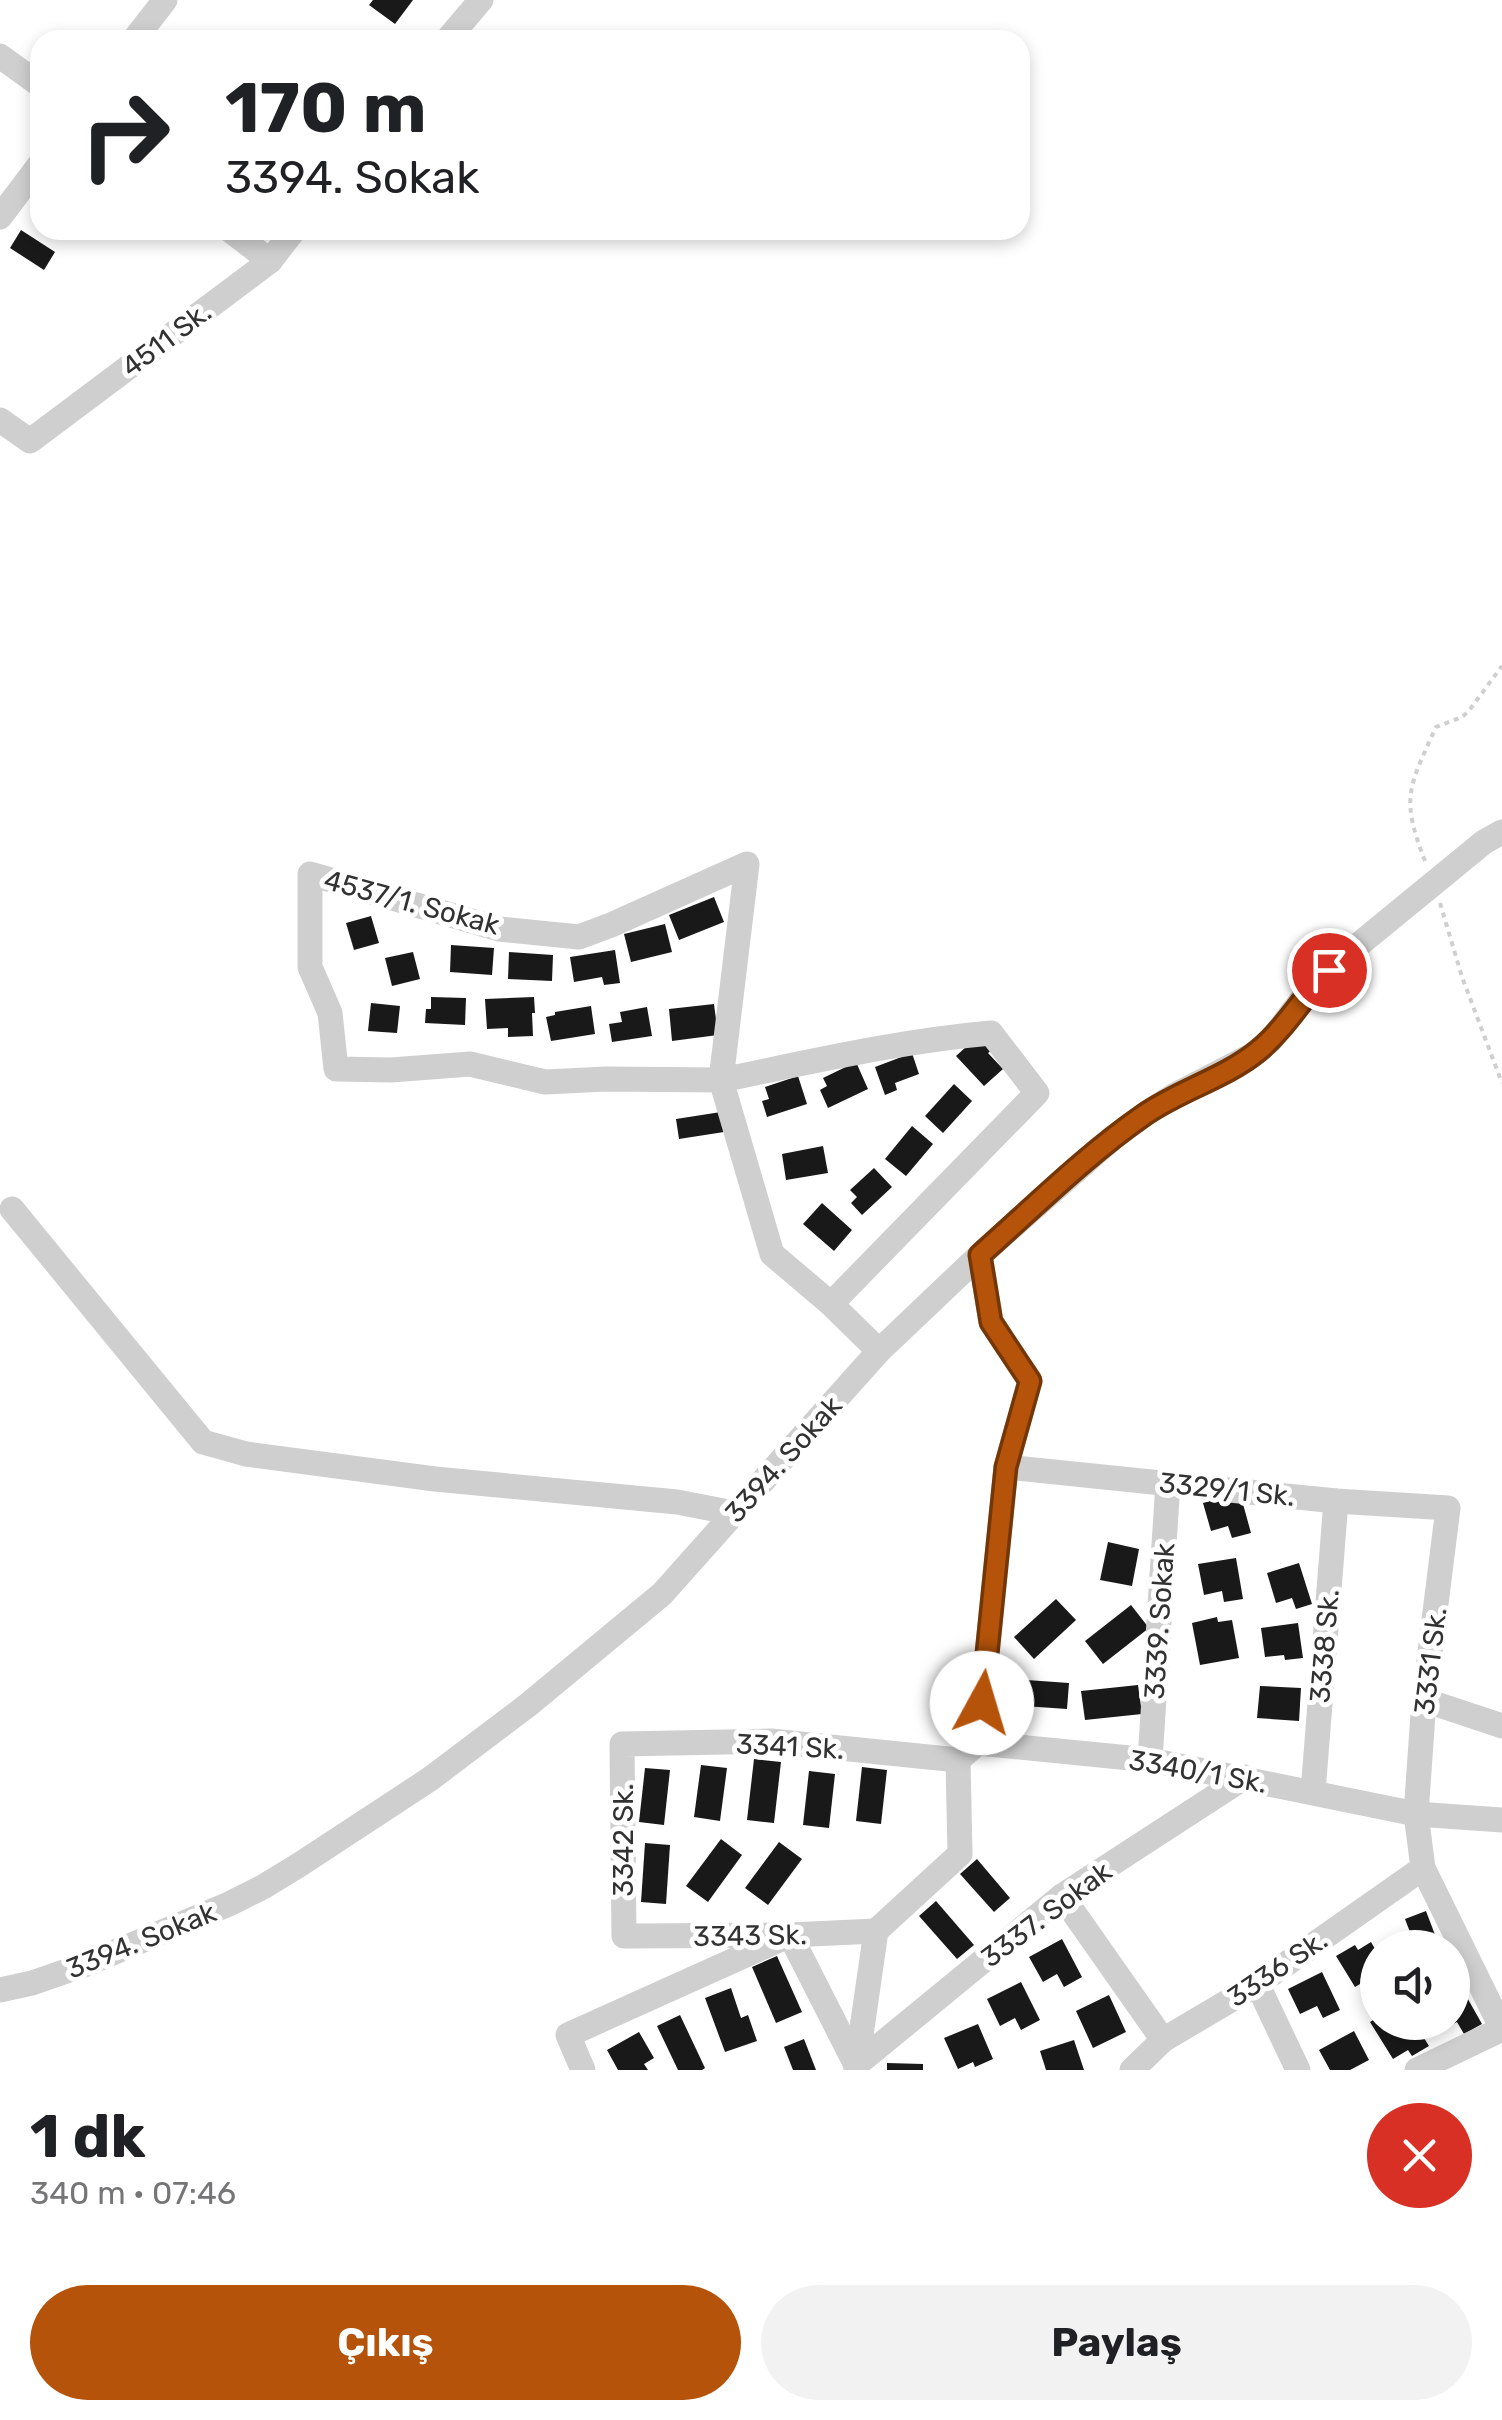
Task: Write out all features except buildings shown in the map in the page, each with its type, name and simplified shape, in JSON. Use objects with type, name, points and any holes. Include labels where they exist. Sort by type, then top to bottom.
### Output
[{"type":"street","points":[[142,30],[165,0]]},
{"type":"street","points":[[453,30],[469,4]]},
{"type":"street","points":[[0,56],[30,78]]},
{"type":"street","points":[[0,217],[30,177]]},
{"type":"street","points":[[243,240],[270,261]]},
{"type":"street","name":"4511 Sk.","points":[[0,420],[30,442],[270,261],[286,240]]},
{"type":"street","name":"3394. Sokak","points":[[0,1990],[32,1984],[84,1965],[229,1904],[300,1866],[430,1779],[528,1705],[662,1594],[879,1351],[980,1255],[1147,1113],[1254,1054],[1271,1040],[1329,970],[1484,842],[1502,832]]},
{"type":"street","name":"4537/1. Sokak","points":[[720,1080],[545,1082],[470,1064],[390,1070],[336,1069],[330,1013],[310,967],[310,874],[499,928],[578,937],[747,864],[720,1080],[772,1254],[830,1304],[1037,1093],[991,1033],[943,1037],[720,1080]]},
{"type":"street","points":[[4,1211],[204,1442],[246,1454],[436,1479],[678,1502],[734,1513]]},
{"type":"street","points":[[856,2068],[876,1931],[960,1854],[968,1751],[1006,1467],[1030,1381],[991,1322],[980,1255]]},
{"type":"street","points":[[830,1304],[879,1351]]},
{"type":"street","name":"3329/1 Sk.","points":[[1006,1467],[1448,1508]]},
{"type":"street","name":"3339. Sokak","points":[[1150,1760],[1168,1483]]},
{"type":"street","name":"3338 Sk.","points":[[1313,1792],[1336,1500]]},
{"type":"street","name":"3331 Sk.","points":[[1448,1508],[1424,1700],[1416,1814],[1424,1868],[1502,2029]]},
{"type":"street","points":[[1424,1700],[1502,1726]]},
{"type":"street","name":"3341 Sk.","points":[[622,1744],[772,1742],[968,1751]]},
{"type":"street","name":"3342 Sk.","points":[[622,1744],[624,1936]]},
{"type":"street","name":"3340/1 Sk.","points":[[968,1751],[1150,1760],[1416,1814],[1502,1820]]},
{"type":"street","name":"3337. Sokak","points":[[856,2068],[1062,1896],[1245,1777]]},
{"type":"street","name":"3336 Sk.","points":[[1132,2070],[1163,2040],[1256,1985],[1424,1868]]},
{"type":"street","points":[[1062,1896],[1163,2040]]},
{"type":"street","name":"3343 Sk.","points":[[624,1936],[876,1931]]},
{"type":"street","points":[[584,2070],[568,2034],[790,1935],[856,2068]]},
{"type":"street","points":[[1256,1985],[1298,2070]]},
{"type":"street","points":[[1417,2070],[1502,2029]]},
{"type":"route","points":[[982,1703],[1006,1467],[1030,1381],[991,1322],[980,1255],[1130,1125],[1175,1095],[1254,1054],[1271,1040],[1329,970]]}]
